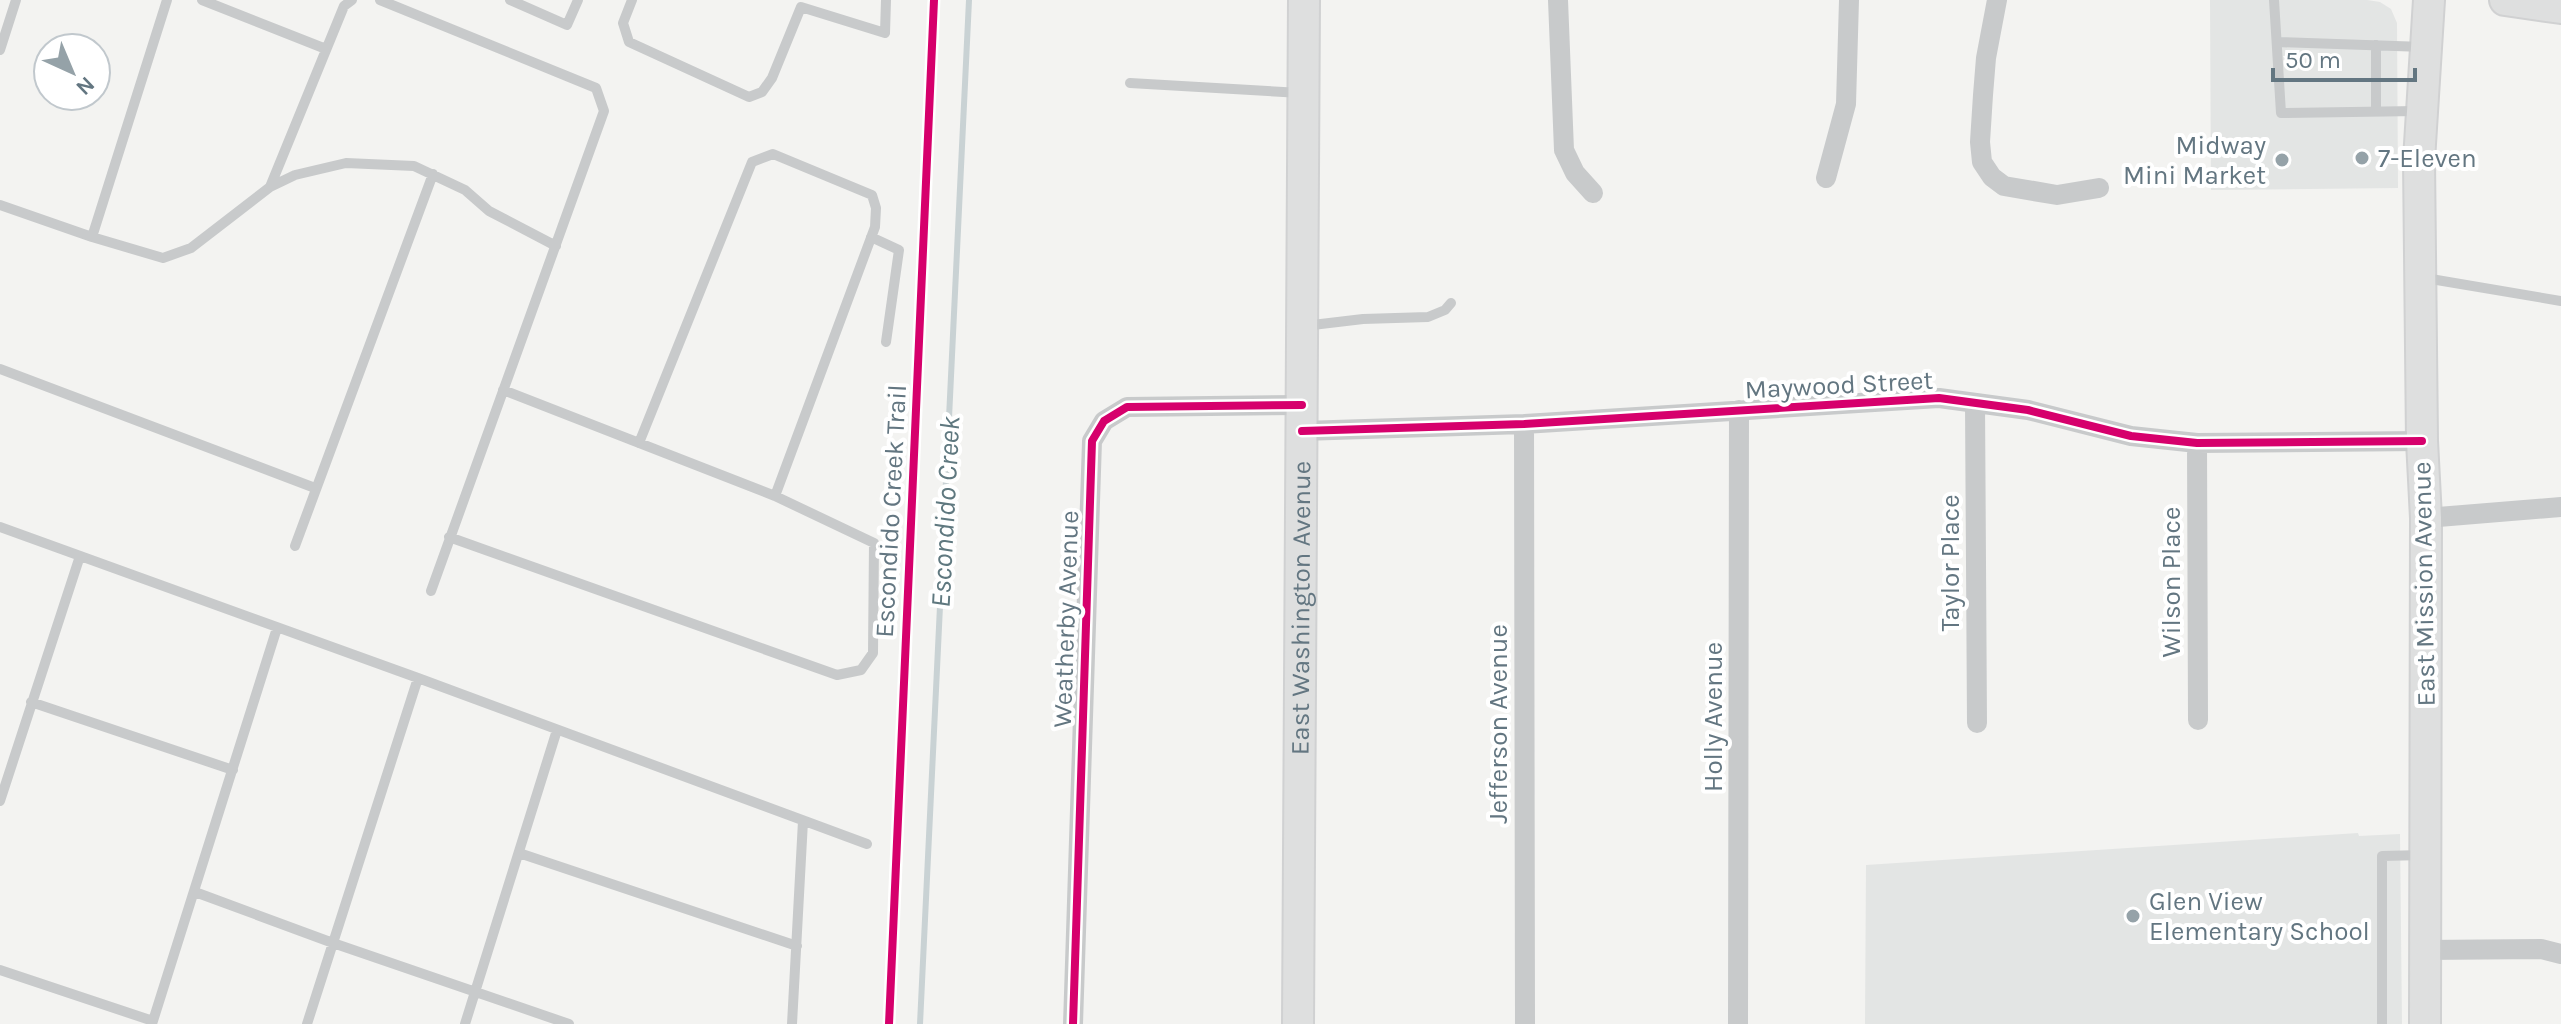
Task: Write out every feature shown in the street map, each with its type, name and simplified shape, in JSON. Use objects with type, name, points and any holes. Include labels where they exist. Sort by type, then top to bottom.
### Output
[{"type":"main road","name":"East Washington Avenue","points":[[1298,1024],[1304,0]]},
{"type":"main road","name":"East Mission Avenue","points":[[2425,1024],[2426,518],[2422,441],[2419,160],[2429,0]]},
{"type":"main road","points":[[2505,0],[2561,8]]},
{"type":"street","points":[[1558,0],[1564,150],[1575,173],[1593,193]]},
{"type":"street","points":[[1826,178],[1846,104],[1849,0]]},
{"type":"street","points":[[1997,0],[1986,58],[1980,142],[1982,162],[1992,177],[2004,186],[2057,195],[2099,188]]},
{"type":"street","name":"Maywood Street","points":[[1302,418],[1524,424],[1939,398],[2028,410],[2131,436],[2197,443],[2422,441]]},
{"type":"street","name":"Taylor Place","points":[[1975,403],[1977,723]]},
{"type":"street","name":"Weatherby Avenue","points":[[1073,1024],[1092,441],[1104,421],[1127,407],[1302,418]]},
{"type":"street","name":"Holly Avenue","points":[[1738,1024],[1739,410]]},
{"type":"street","name":"Jefferson Avenue","points":[[1524,424],[1525,1024]]},
{"type":"street","name":"Wilson Place","points":[[2197,443],[2198,720]]},
{"type":"street","points":[[2426,518],[2561,507]]},
{"type":"street","points":[[2424,950],[2541,949],[2561,954]]},
{"type":"lane","points":[[0,50],[16,0]]},
{"type":"lane","points":[[92,237],[167,0]]},
{"type":"lane","points":[[202,0],[326,49]]},
{"type":"lane","points":[[270,187],[344,6],[352,0]]},
{"type":"lane","points":[[380,0],[596,88],[604,111],[431,591]]},
{"type":"lane","points":[[510,0],[567,25],[578,0]]},
{"type":"lane","points":[[632,0],[623,23],[629,42],[749,97],[762,92],[772,78],[801,7],[885,33],[886,0]]},
{"type":"lane","points":[[2274,0],[2281,113],[2422,111]]},
{"type":"lane","points":[[2277,42],[2426,47]]},
{"type":"lane","points":[[2376,45],[2376,112]]},
{"type":"lane","points":[[1130,83],[1303,93]]},
{"type":"lane","points":[[639,443],[752,162],[773,154],[872,195],[876,208],[871,237],[775,496]]},
{"type":"lane","points":[[0,205],[163,258],[191,248],[270,187],[295,175],[346,163],[414,166],[465,190],[489,211],[556,246]]},
{"type":"lane","points":[[295,546],[433,174]]},
{"type":"lane","points":[[871,237],[899,250],[886,342]]},
{"type":"lane","points":[[2420,277],[2561,301]]},
{"type":"lane","points":[[1302,326],[1363,319],[1428,317],[1445,310],[1451,303]]},
{"type":"lane","points":[[0,369],[315,488]]},
{"type":"lane","points":[[449,537],[837,675],[861,670],[873,653],[874,543],[775,496],[503,390]]},
{"type":"lane","points":[[0,527],[867,844]]},
{"type":"lane","points":[[0,801],[80,556]]},
{"type":"lane","points":[[0,970],[153,1023],[277,628]]},
{"type":"lane","points":[[307,1024],[418,678]]},
{"type":"lane","points":[[31,702],[233,770]]},
{"type":"lane","points":[[465,1024],[557,730]]},
{"type":"lane","points":[[792,1024],[803,821]]},
{"type":"lane","points":[[519,853],[797,946]]},
{"type":"lane","points":[[2382,1024],[2382,856],[2425,855]]},
{"type":"lane","points":[[195,892],[569,1024]]},
{"type":"shaded area","points":[[2210,0],[2367,0],[2380,2],[2391,9],[2397,23],[2398,188],[2211,190]]},
{"type":"shaded area","name":"Glen View Elementary School","points":[[2358,833],[2359,836],[2400,834],[2402,1024],[1865,1024],[1866,865]]},
{"type":"waterway","name":"Escondido Creek","points":[[920,1024],[969,0]]},
{"type":"cycle path","name":"Escondido Creek Trail","points":[[889,1024],[934,0]]},
{"type":"cycle path","points":[[1302,431],[1524,424],[1939,398],[2028,410],[2131,436],[2197,443],[2422,441]]},
{"type":"cycle path","points":[[1073,1024],[1092,441],[1104,421],[1127,407],[1302,405]]},
{"type":"place","name":"7-Eleven","points":[[2362,158]]},
{"type":"place","name":"Midway Mini Market","points":[[2282,160]]},
{"type":"place","name":"Glen View Elementary School","points":[[2133,916]]}]
